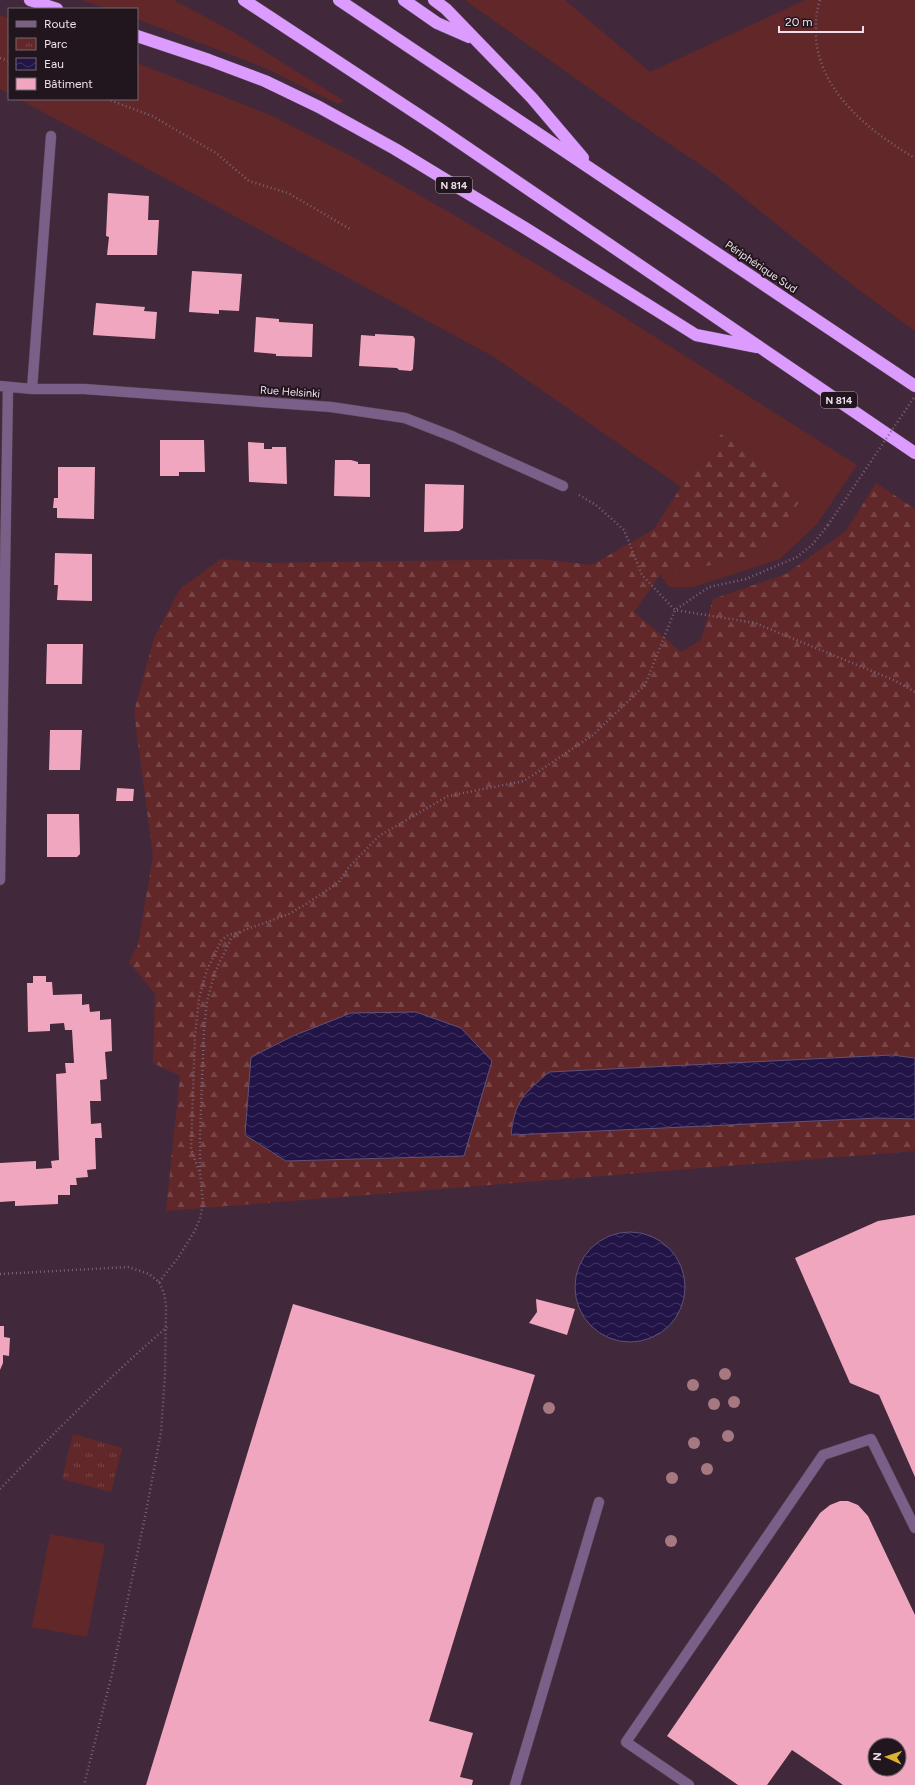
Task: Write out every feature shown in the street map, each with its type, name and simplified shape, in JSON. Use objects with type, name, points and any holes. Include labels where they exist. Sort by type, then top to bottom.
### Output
[{"type":"highway","points":[[30,0],[54,8]]},
{"type":"highway","name":"N 814","points":[[244,0],[441,129],[915,453]]},
{"type":"highway","name":"Périphérique Sud","points":[[340,0],[915,386]]},
{"type":"highway","points":[[404,0],[437,23],[474,39]]},
{"type":"highway","points":[[434,0],[446,9],[532,98],[593,170]]},
{"type":"highway","name":"N 814","points":[[138,36],[209,60],[258,79],[319,107],[395,149],[486,204],[696,335],[762,348]]},
{"type":"street","points":[[32,389],[51,136]]},
{"type":"street","points":[[0,880],[4,386]]},
{"type":"street","name":"Rue Helsinki","points":[[4,386],[32,389],[84,389],[331,407],[405,418],[454,436],[563,486]]},
{"type":"street","points":[[689,1785],[626,1742],[823,1455],[871,1438],[914,1523]]},
{"type":"street","points":[[515,1785],[599,1502]]},
{"type":"path","points":[[820,0],[817,9],[815,36],[820,62],[832,85],[847,106],[874,130],[915,158]]},
{"type":"path","points":[[110,100],[152,116],[216,153],[249,181],[288,193],[350,229]]},
{"type":"path","points":[[200,1173],[191,1149],[195,1036],[199,998],[207,970],[221,941],[228,935],[289,914],[306,904],[338,883],[349,867],[379,836],[448,796],[524,781],[593,735],[645,685],[675,610],[709,587],[746,579],[796,557],[812,545],[828,525],[915,396]]},
{"type":"path","points":[[563,486],[596,505],[624,530],[642,574],[675,610],[755,623],[896,681],[915,692]]},
{"type":"path","points":[[159,1282],[172,1267],[198,1226],[202,1203],[200,1173],[201,1088],[207,1001],[215,972],[231,939],[242,931]]},
{"type":"path","points":[[0,1274],[128,1267],[149,1274],[159,1282],[164,1293],[167,1326],[160,1439],[112,1674],[84,1785]]},
{"type":"path","points":[[0,1489],[76,1410],[167,1326]]},
{"type":"green space","points":[[82,0],[174,0],[235,33],[344,101],[338,104],[263,67],[138,19],[138,8],[105,8]]},
{"type":"green space","points":[[465,0],[565,0],[650,72],[805,0],[915,0],[915,331],[855,287],[714,174],[627,115]]},
{"type":"green space","points":[[0,15],[8,18],[8,93],[0,89]]},
{"type":"green space","points":[[138,63],[270,115],[349,155],[454,215],[603,304],[857,465],[817,524],[780,559],[693,587],[669,587],[660,575],[759,556],[722,433],[681,487],[494,357],[21,100],[138,100]]},
{"type":"green space","points":[[722,433],[803,497],[759,556],[660,575],[634,612],[681,652],[701,640],[713,599],[786,574],[846,531],[876,483],[915,509],[915,1151],[166,1211],[180,1076],[153,1063],[155,994],[129,962],[138,945],[153,856],[134,712],[154,638],[180,589],[221,559],[264,563],[541,559],[592,565],[654,529],[681,487]]},
{"type":"green space","points":[[73,1434],[122,1448],[111,1492],[62,1479]]},
{"type":"green space","points":[[50,1534],[105,1544],[87,1637],[32,1627]]},
{"type":"water","points":[[416,1012],[461,1028],[492,1061],[464,1156],[286,1161],[245,1135],[251,1057],[293,1036],[351,1013]]},
{"type":"water","points":[[892,1055],[915,1058],[915,1119],[879,1118],[511,1135],[518,1105],[527,1092],[549,1072]]},
{"type":"water","points":[[630,1232],[651,1236],[661,1241],[669,1248],[676,1256],[681,1266],[685,1287],[681,1308],[676,1318],[669,1326],[661,1333],[651,1338],[630,1342],[609,1338],[599,1333],[591,1326],[584,1318],[579,1308],[575,1287],[579,1266],[584,1256],[591,1248],[599,1241],[609,1236]]},
{"type":"building","points":[[108,193],[149,196],[148,220],[159,220],[157,255],[107,255],[109,237],[106,236]]},
{"type":"building","points":[[192,271],[242,274],[239,311],[219,310],[219,314],[189,312]]},
{"type":"building","points":[[96,303],[145,307],[144,311],[157,312],[155,339],[93,335]]},
{"type":"building","points":[[256,317],[279,319],[279,322],[313,324],[312,357],[276,356],[276,354],[254,352]]},
{"type":"building","points":[[375,334],[413,336],[415,339],[413,369],[411,371],[399,370],[397,368],[359,366],[361,335],[375,336]]},
{"type":"building","points":[[160,440],[204,440],[205,472],[179,472],[179,476],[160,476]]},
{"type":"building","points":[[248,442],[264,443],[264,449],[272,449],[272,447],[286,447],[287,484],[249,482]]},
{"type":"building","points":[[335,460],[351,460],[358,462],[358,464],[370,464],[370,497],[334,496]]},
{"type":"building","points":[[58,467],[95,467],[94,519],[57,518],[57,508],[53,508],[54,498],[58,498]]},
{"type":"building","points":[[425,484],[464,485],[463,528],[459,531],[424,532]]},
{"type":"building","points":[[55,553],[92,554],[92,601],[57,600],[58,585],[54,585]]},
{"type":"building","points":[[47,644],[83,644],[82,684],[46,684]]},
{"type":"building","points":[[50,730],[82,730],[80,770],[49,770]]},
{"type":"building","points":[[117,788],[134,789],[133,801],[116,801]]},
{"type":"building","points":[[47,814],[79,814],[80,854],[77,857],[47,857]]},
{"type":"building","points":[[33,976],[46,976],[46,982],[52,982],[53,995],[82,994],[82,1005],[89,1004],[90,1012],[100,1011],[100,1020],[111,1019],[112,1051],[105,1052],[107,1079],[100,1080],[101,1101],[90,1101],[91,1124],[101,1123],[102,1138],[95,1138],[96,1169],[87,1170],[88,1177],[76,1178],[77,1185],[70,1185],[70,1195],[58,1195],[58,1204],[15,1206],[15,1201],[0,1202],[0,1163],[36,1161],[36,1169],[52,1168],[51,1161],[59,1160],[56,1074],[66,1073],[65,1063],[74,1063],[72,1030],[65,1030],[64,1023],[50,1024],[50,1031],[28,1032],[27,983],[33,983]]},
{"type":"building","points":[[915,1215],[915,1477],[879,1395],[850,1383],[795,1258],[878,1221]]},
{"type":"building","points":[[536,1299],[575,1309],[567,1335],[529,1323],[537,1312]]},
{"type":"building","points":[[293,1304],[535,1375],[429,1721],[473,1733],[460,1777],[473,1780],[472,1785],[146,1785]]},
{"type":"building","points":[[0,1326],[4,1326],[4,1337],[10,1338],[9,1356],[3,1355],[3,1363],[0,1370]]},
{"type":"building","points":[[840,1501],[848,1501],[858,1505],[868,1516],[915,1615],[915,1785],[843,1785],[792,1750],[767,1785],[738,1785],[667,1736],[820,1513],[830,1505]]}]
